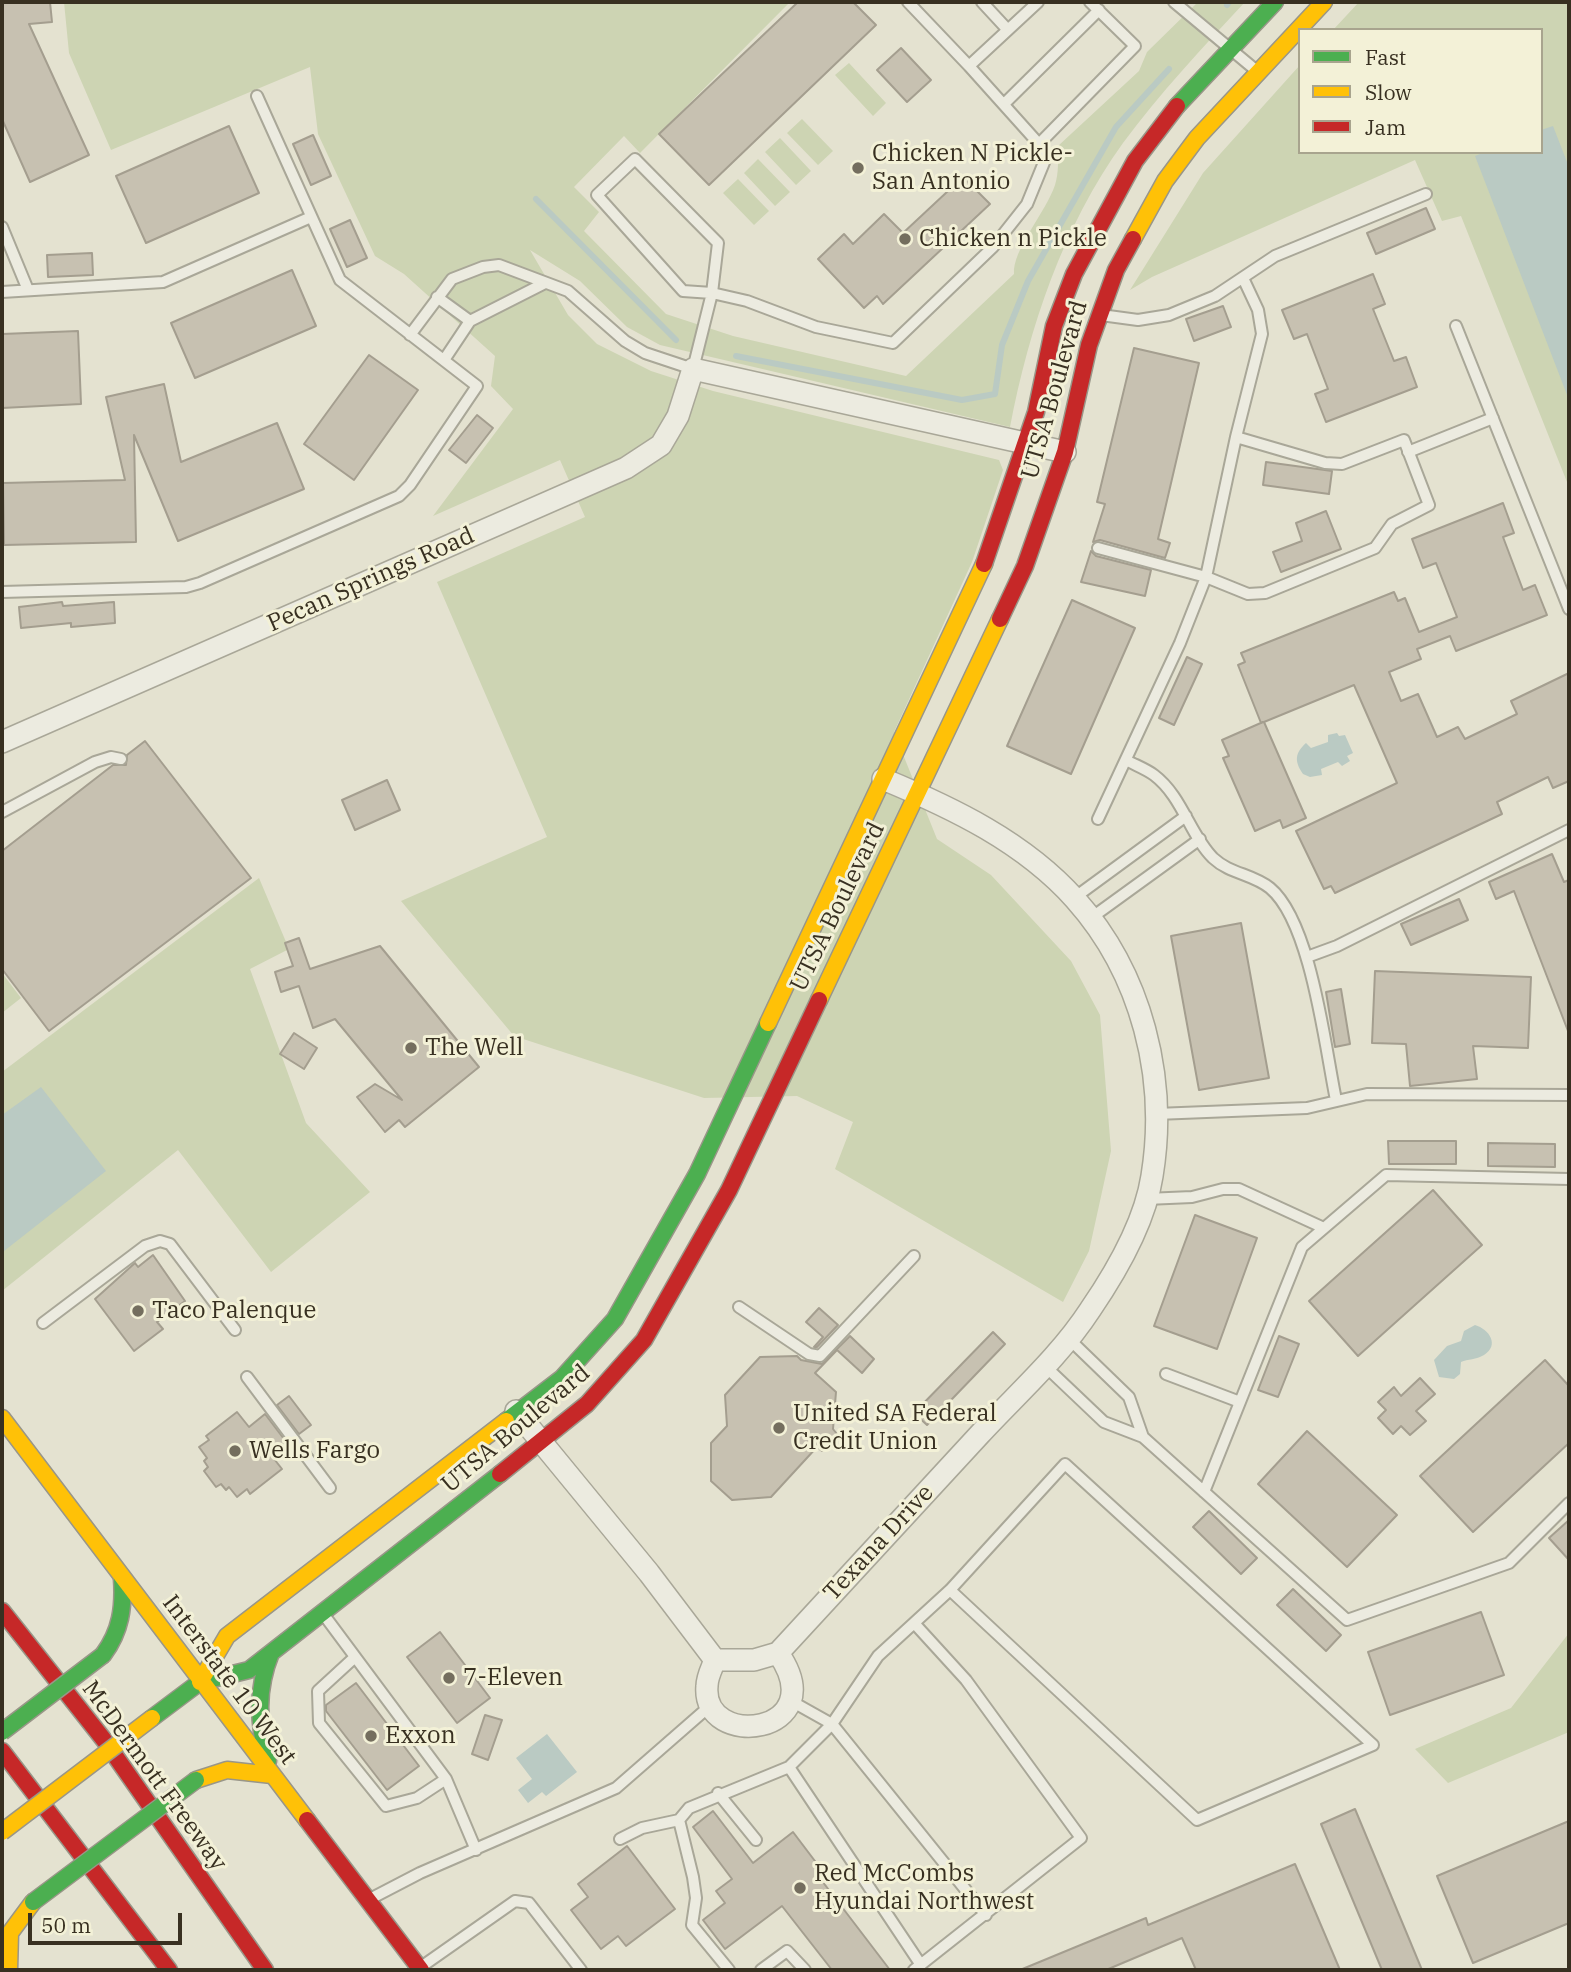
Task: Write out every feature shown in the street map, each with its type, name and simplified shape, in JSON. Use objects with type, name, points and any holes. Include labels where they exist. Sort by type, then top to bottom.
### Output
[{"type":"main road","name":"UTSA Boulevard","points":[[2,1832],[200,1682],[227,1636],[562,1378],[615,1319],[697,1174],[991,550],[1027,444],[1054,326],[1074,274],[1135,161],[1169,115],[1275,2]]},
{"type":"main road","name":"UTSA Boulevard","points":[[1299,28],[1324,2]]},
{"type":"main road","name":"UTSA Boulevard","points":[[200,1682],[249,1670],[323,1614],[587,1404],[644,1340],[716,1213],[758,1129],[855,918],[918,794],[987,641],[1025,566],[1065,452],[1098,315],[1116,270],[1166,181],[1197,138],[1298,30]]},
{"type":"main road","name":"Interstate 10 West","points":[[2,1418],[420,1969]]},
{"type":"main road","points":[[2,1732],[103,1656],[114,1642],[125,1605],[122,1578]]},
{"type":"main road","name":"McDermott Freeway","points":[[2,1611],[104,1740],[265,1970]]},
{"type":"main road","points":[[7,1970],[8,1934],[17,1916],[195,1780],[213,1772],[234,1769],[272,1775],[260,1732],[258,1703],[260,1681],[271,1653]]},
{"type":"main road","points":[[2,1751],[169,1970]]},
{"type":"main road","points":[[2,1966],[7,1970]]},
{"type":"street","points":[[693,369],[1065,452]]},
{"type":"street","name":"Pecan Springs Road","points":[[2,742],[626,468],[661,445],[678,416],[693,369]]},
{"type":"street","name":"Texana Drive","points":[[778,1653],[1044,1365],[1090,1310],[1115,1266],[1146,1199],[1152,1177],[1156,1090],[1144,1020],[1126,973],[1091,918],[1074,898],[1011,843],[965,816],[883,779]]},
{"type":"street","points":[[725,1114],[758,1129]]},
{"type":"street","points":[[516,1411],[649,1573],[715,1660]]},
{"type":"street","points":[[778,1653],[793,1682],[791,1701],[782,1715],[765,1725],[746,1727],[722,1720],[711,1705],[706,1687],[715,1660],[754,1660],[778,1653]]},
{"type":"lane","points":[[410,335],[452,279],[483,267],[499,265],[568,291],[625,341],[645,353],[693,369],[712,293],[718,243],[635,159],[597,195],[683,290],[712,293],[747,301],[816,327],[893,343],[993,247],[1027,204],[1045,160],[1040,144],[908,2]]},
{"type":"lane","points":[[982,2],[1007,29]]},
{"type":"lane","points":[[969,66],[1038,2]]},
{"type":"lane","points":[[1040,144],[1135,46],[1090,2]]},
{"type":"lane","points":[[1174,2],[1258,72]]},
{"type":"lane","points":[[1003,104],[1099,10]]},
{"type":"lane","points":[[2,592],[186,587],[399,496],[410,485],[477,386],[340,280],[257,96]]},
{"type":"lane","points":[[1098,315],[1138,320],[1169,315],[1215,296],[1275,256],[1426,194]]},
{"type":"lane","points":[[2,292],[163,282],[311,218]]},
{"type":"lane","points":[[2,227],[29,290]]},
{"type":"lane","points":[[1098,819],[1180,643],[1206,577],[1236,437],[1262,334],[1258,310],[1243,278]]},
{"type":"lane","points":[[444,360],[470,321],[545,283]]},
{"type":"lane","points":[[438,297],[470,321]]},
{"type":"lane","points":[[1456,326],[1569,609]]},
{"type":"lane","points":[[1408,452],[1493,418]]},
{"type":"lane","points":[[1098,548],[1206,577],[1248,594],[1265,593],[1375,548],[1392,524],[1429,505],[1404,440],[1342,464],[1325,463],[1236,437]]},
{"type":"lane","points":[[2,812],[95,762],[111,757],[121,759]]},
{"type":"lane","points":[[1126,760],[1155,776],[1186,816],[1212,857],[1230,872],[1268,886],[1282,901],[1307,957],[1336,1100]]},
{"type":"lane","points":[[1074,898],[1186,816]]},
{"type":"lane","points":[[1307,957],[1337,946],[1569,830]]},
{"type":"lane","points":[[1091,918],[1200,839]]},
{"type":"lane","points":[[1156,1114],[1307,1108],[1367,1094],[1569,1095]]},
{"type":"lane","points":[[1204,1492],[1303,1247],[1324,1228],[1386,1175],[1569,1179]]},
{"type":"lane","points":[[1146,1199],[1192,1197],[1223,1189],[1239,1189],[1324,1228]]},
{"type":"lane","points":[[43,1323],[145,1246],[160,1241],[170,1244],[235,1330]]},
{"type":"lane","points":[[738,1307],[808,1354],[820,1356],[914,1256]]},
{"type":"lane","points":[[1068,1338],[1129,1398],[1143,1437]]},
{"type":"lane","points":[[1044,1365],[1104,1422],[1143,1437],[1347,1620],[1509,1563],[1569,1503]]},
{"type":"lane","points":[[1166,1374],[1240,1402]]},
{"type":"lane","points":[[247,1377],[330,1488]]},
{"type":"lane","points":[[620,1839],[642,1828],[679,1820],[689,1808],[718,1793],[789,1767],[832,1724],[878,1656],[950,1590],[1065,1464],[1373,1745],[1197,1820],[950,1590]]},
{"type":"lane","points":[[323,1614],[446,1779],[476,1850]]},
{"type":"lane","points":[[789,1767],[917,1967],[1081,1838],[965,1680],[914,1623]]},
{"type":"lane","points":[[355,1657],[318,1691],[319,1723],[386,1806],[417,1798],[446,1779]]},
{"type":"lane","points":[[791,1701],[832,1724],[986,1915]]},
{"type":"lane","points":[[367,1900],[617,1788],[711,1705]]},
{"type":"lane","points":[[718,1793],[755,1840]]},
{"type":"lane","points":[[679,1820],[694,1877],[696,1898],[692,1924],[729,1970]]},
{"type":"lane","points":[[420,1969],[515,1901],[522,1901],[529,1903],[581,1970]]},
{"type":"lane","points":[[761,1970],[787,1951],[805,1970]]},
{"type":"green space","points":[[64,2],[790,2],[640,153],[624,136],[574,187],[599,212],[584,231],[666,314],[733,336],[906,376],[1014,274],[1018,254],[1055,185],[1058,146],[1139,71],[1147,52],[1198,2],[1245,2],[1137,124],[1083,208],[1051,279],[1038,316],[1010,427],[660,345],[627,327],[580,281],[530,250],[568,315],[597,344],[651,371],[713,391],[999,460],[1003,470],[972,562],[894,732],[937,839],[991,875],[1071,961],[1100,1015],[1111,1151],[1089,1251],[1063,1302],[835,1169],[853,1122],[797,1096],[704,1098],[514,1036],[401,901],[547,837],[437,582],[585,517],[560,460],[433,516],[513,409],[491,386],[495,356],[404,274],[375,256],[318,134],[310,67],[111,150],[69,53]]},
{"type":"green space","points":[[1359,2],[1569,2],[1569,487],[1461,216],[1442,221],[1415,160],[1152,277],[1130,290],[1203,173],[1298,67],[1298,154],[1543,154],[1543,28],[1335,28]]},
{"type":"green space","points":[[849,63],[886,103],[873,116],[835,75]]},
{"type":"green space","points":[[802,119],[833,151],[818,165],[787,133]]},
{"type":"green space","points":[[780,138],[811,171],[796,185],[765,152]]},
{"type":"green space","points":[[758,159],[790,192],[775,206],[744,173]]},
{"type":"green space","points":[[738,179],[769,211],[754,225],[723,193]]},
{"type":"green space","points":[[259,878],[289,949],[250,969],[306,1123],[370,1192],[271,1272],[178,1150],[2,1291],[2,1072]]},
{"type":"green space","points":[[2,973],[21,998],[2,1013]]},
{"type":"green space","points":[[1569,1633],[1569,1732],[1448,1783],[1415,1749],[1511,1708]]},
{"type":"shaded area","points":[[1553,126],[1569,167],[1569,400],[1475,156],[1543,154],[1543,129]]},
{"type":"shaded area","points":[[1337,733],[1339,736],[1345,735],[1353,753],[1347,756],[1350,761],[1342,766],[1338,762],[1321,769],[1322,775],[1310,777],[1303,774],[1297,757],[1302,747],[1306,743],[1311,748],[1328,742],[1328,735]]},
{"type":"shaded area","points":[[41,1087],[106,1171],[4,1251],[2,1115]]},
{"type":"shaded area","points":[[1475,1325],[1485,1330],[1491,1338],[1489,1351],[1481,1357],[1461,1362],[1460,1374],[1454,1379],[1439,1377],[1434,1360],[1447,1346],[1461,1341],[1464,1331]]},
{"type":"shaded area","points":[[547,1734],[577,1772],[546,1796],[542,1792],[528,1803],[518,1790],[532,1779],[516,1758]]},
{"type":"building","points":[[2,2],[50,2],[52,22],[29,24],[89,155],[30,182],[2,119]]},
{"type":"building","points":[[798,2],[853,2],[876,25],[709,185],[659,134]]},
{"type":"building","points":[[901,48],[931,80],[907,102],[877,70]]},
{"type":"building","points":[[229,126],[259,193],[146,243],[116,176]]},
{"type":"building","points":[[313,135],[331,176],[311,185],[293,144]]},
{"type":"building","name":"Chicken n Pickle","points":[[963,177],[990,204],[883,304],[877,296],[864,308],[818,259],[844,234],[853,244],[884,214],[903,233]]},
{"type":"building","points":[[1426,208],[1435,229],[1376,254],[1367,233]]},
{"type":"building","points":[[350,220],[367,258],[347,267],[330,229]]},
{"type":"building","points":[[92,253],[93,275],[48,277],[47,255]]},
{"type":"building","points":[[292,270],[316,326],[195,378],[171,323]]},
{"type":"building","points":[[1373,274],[1385,304],[1373,309],[1394,361],[1406,357],[1417,387],[1326,422],[1315,394],[1328,389],[1307,334],[1294,339],[1282,310]]},
{"type":"building","points":[[1223,306],[1231,327],[1194,341],[1186,319]]},
{"type":"building","points":[[78,331],[81,404],[2,408],[2,334]]},
{"type":"building","points":[[1134,348],[1199,363],[1158,539],[1170,543],[1165,558],[1100,540],[1093,542],[1105,504],[1097,502]]},
{"type":"building","points":[[369,355],[418,390],[354,480],[304,444]]},
{"type":"building","points":[[164,384],[181,462],[277,423],[304,489],[178,541],[134,435],[136,542],[4,545],[3,483],[125,480],[106,397]]},
{"type":"building","points":[[477,415],[493,428],[466,463],[449,450]]},
{"type":"building","points":[[1266,462],[1332,471],[1329,494],[1263,485]]},
{"type":"building","points":[[1503,503],[1514,533],[1503,537],[1523,590],[1535,585],[1547,615],[1456,651],[1450,636],[1417,649],[1421,659],[1389,672],[1401,701],[1418,694],[1437,737],[1458,727],[1465,739],[1517,714],[1511,701],[1569,673],[1569,781],[1553,788],[1548,777],[1497,802],[1502,814],[1335,893],[1331,886],[1324,889],[1296,831],[1397,783],[1354,685],[1264,722],[1306,818],[1283,828],[1280,820],[1255,831],[1223,758],[1229,756],[1222,740],[1261,723],[1238,665],[1245,662],[1241,653],[1394,592],[1398,601],[1405,598],[1419,632],[1457,617],[1436,563],[1423,568],[1412,539]]},
{"type":"building","points":[[1326,511],[1341,549],[1281,572],[1273,552],[1302,541],[1296,523]]},
{"type":"building","points":[[1091,551],[1096,556],[1151,570],[1145,596],[1081,582]]},
{"type":"building","points":[[1072,600],[1135,628],[1071,774],[1007,746]]},
{"type":"building","points":[[62,602],[63,606],[114,602],[115,623],[71,627],[71,623],[21,628],[19,607]]},
{"type":"building","points":[[1187,657],[1202,664],[1174,725],[1159,718]]},
{"type":"building","points":[[145,741],[251,878],[49,1031],[2,969],[2,851],[113,765],[126,765],[127,755]]},
{"type":"building","points":[[387,780],[400,810],[355,830],[342,800]]},
{"type":"building","points":[[1552,854],[1564,882],[1569,880],[1568,1031],[1514,891],[1496,899],[1489,882]]},
{"type":"building","points":[[1459,899],[1468,920],[1411,945],[1401,924]]},
{"type":"building","points":[[1241,923],[1269,1078],[1199,1090],[1171,936]]},
{"type":"building","name":"The Well","points":[[299,938],[310,969],[380,946],[479,1067],[405,1127],[399,1120],[385,1132],[357,1097],[375,1084],[402,1100],[335,1019],[313,1028],[299,986],[281,992],[275,972],[293,966],[285,943]]},
{"type":"building","points":[[1375,971],[1531,977],[1528,1048],[1473,1046],[1477,1079],[1410,1086],[1406,1044],[1372,1043]]},
{"type":"building","points":[[1341,989],[1350,1044],[1335,1047],[1326,992]]},
{"type":"building","points":[[294,1033],[317,1048],[304,1069],[280,1054]]},
{"type":"building","points":[[1388,1141],[1456,1141],[1456,1164],[1389,1164]]},
{"type":"building","points":[[1488,1143],[1555,1144],[1555,1167],[1488,1166]]},
{"type":"building","points":[[1433,1190],[1482,1245],[1358,1356],[1309,1301]]},
{"type":"building","points":[[1195,1215],[1257,1238],[1217,1349],[1154,1326]]},
{"type":"building","name":"Taco Palenque","points":[[153,1255],[185,1301],[157,1322],[163,1329],[134,1351],[95,1299],[135,1263],[138,1267]]},
{"type":"building","points":[[819,1308],[838,1325],[814,1347],[823,1337],[806,1322]]},
{"type":"building","points":[[993,1332],[1005,1344],[927,1425],[914,1413]]},
{"type":"building","name":"United SA Federal Credit Union","points":[[850,1336],[874,1359],[862,1373],[837,1350],[815,1373],[836,1392],[833,1429],[837,1434],[822,1451],[817,1447],[771,1497],[732,1500],[711,1481],[711,1443],[727,1426],[725,1395],[760,1357],[797,1356],[801,1360],[822,1364]]},
{"type":"building","points":[[1279,1336],[1299,1344],[1278,1397],[1258,1390]]},
{"type":"building","points":[[1545,1360],[1569,1386],[1569,1443],[1473,1532],[1420,1476]]},
{"type":"building","points":[[1420,1378],[1435,1394],[1416,1411],[1426,1421],[1410,1435],[1401,1426],[1393,1434],[1378,1418],[1386,1410],[1378,1402],[1394,1387],[1401,1396]]},
{"type":"building","points":[[289,1396],[311,1425],[299,1434],[277,1405]]},
{"type":"building","name":"Wells Fargo","points":[[237,1412],[249,1427],[265,1414],[287,1443],[271,1455],[282,1469],[250,1494],[247,1489],[237,1497],[229,1487],[226,1490],[221,1484],[216,1487],[204,1471],[208,1467],[204,1461],[207,1458],[199,1447],[209,1440],[206,1436]]},
{"type":"building","points":[[1307,1431],[1397,1515],[1347,1567],[1258,1484]]},
{"type":"building","points":[[1209,1511],[1257,1558],[1241,1574],[1193,1527]]},
{"type":"building","points":[[1569,1520],[1569,1560],[1549,1538]]},
{"type":"building","points":[[1293,1589],[1341,1635],[1326,1651],[1277,1605]]},
{"type":"building","points":[[1481,1612],[1504,1675],[1390,1715],[1368,1652]]},
{"type":"building","name":"7-Eleven","points":[[440,1632],[490,1698],[457,1723],[407,1657]]},
{"type":"building","name":"Exxon","points":[[356,1683],[419,1766],[387,1790],[326,1711],[326,1705]]},
{"type":"building","points":[[485,1715],[502,1720],[488,1760],[472,1754]]},
{"type":"building","points":[[1355,1809],[1422,1970],[1382,1970],[1321,1824]]},
{"type":"building","points":[[713,1811],[753,1863],[793,1832],[824,1873],[819,1877],[890,1970],[832,1970],[782,1906],[725,1949],[703,1920],[725,1903],[716,1891],[732,1879],[693,1827]]},
{"type":"building","points":[[1569,1821],[1569,1923],[1473,1963],[1437,1876]]},
{"type":"building","points":[[627,1846],[675,1909],[626,1946],[618,1936],[601,1949],[571,1910],[588,1897],[578,1884]]},
{"type":"building","points":[[1295,1864],[1340,1970],[1196,1970],[1182,1938],[1106,1970],[1020,1970],[1146,1918],[1148,1925]]},
{"type":"waterway","points":[[736,356],[962,400],[995,394],[1002,345],[1028,281],[1116,127],[1169,69]]},
{"type":"waterway","points":[[536,199],[676,340]]},
{"type":"traffic: fast","points":[[1177,106],[1275,2]]},
{"type":"traffic: fast","points":[[506,1421],[562,1378],[615,1319],[697,1174],[768,1023]]},
{"type":"traffic: fast","points":[[152,1718],[200,1682],[249,1670],[500,1474]]},
{"type":"traffic: fast","points":[[103,1655],[114,1637],[120,1618],[122,1578]]},
{"type":"traffic: fast","points":[[268,1761],[260,1707],[263,1680],[271,1653]]},
{"type":"traffic: fast","points":[[2,1732],[103,1655]]},
{"type":"traffic: fast","points":[[33,1902],[196,1780]]},
{"type":"traffic: slow","points":[[1300,28],[1324,2]]},
{"type":"traffic: slow","points":[[1133,239],[1165,181],[1197,138],[1298,30]]},
{"type":"traffic: slow","points":[[768,1023],[984,564]]},
{"type":"traffic: slow","points":[[819,1000],[1000,619]]},
{"type":"traffic: slow","points":[[2,1418],[307,1820]]},
{"type":"traffic: slow","points":[[200,1682],[227,1636],[506,1421]]},
{"type":"traffic: slow","points":[[2,1832],[152,1718]]},
{"type":"traffic: slow","points":[[196,1780],[227,1770],[272,1775]]},
{"type":"traffic: slow","points":[[9,1970],[10,1933],[33,1902]]},
{"type":"traffic: jam","points":[[984,564],[1036,412],[1054,326],[1074,274],[1135,161],[1177,106]]},
{"type":"traffic: jam","points":[[1000,619],[1025,566],[1065,452],[1089,345],[1116,270],[1133,239]]},
{"type":"traffic: jam","points":[[500,1474],[587,1404],[644,1340],[729,1190],[819,1000]]},
{"type":"traffic: jam","points":[[2,1611],[104,1740],[265,1970]]},
{"type":"traffic: jam","points":[[2,1751],[169,1970]]},
{"type":"traffic: jam","points":[[307,1820],[421,1970]]},
{"type":"place","name":"Chicken N Pickle- San Antonio","points":[[858,168]]},
{"type":"place","name":"Chicken n Pickle","points":[[905,239]]},
{"type":"place","name":"The Well","points":[[411,1048]]},
{"type":"place","name":"Taco Palenque","points":[[138,1311]]},
{"type":"place","name":"United SA Federal Credit Union","points":[[779,1428]]},
{"type":"place","name":"Wells Fargo","points":[[235,1451]]},
{"type":"place","name":"7-Eleven","points":[[449,1678]]},
{"type":"place","name":"Exxon","points":[[371,1736]]},
{"type":"place","name":"Red McCombs Hyundai Northwest","points":[[800,1888]]}]
